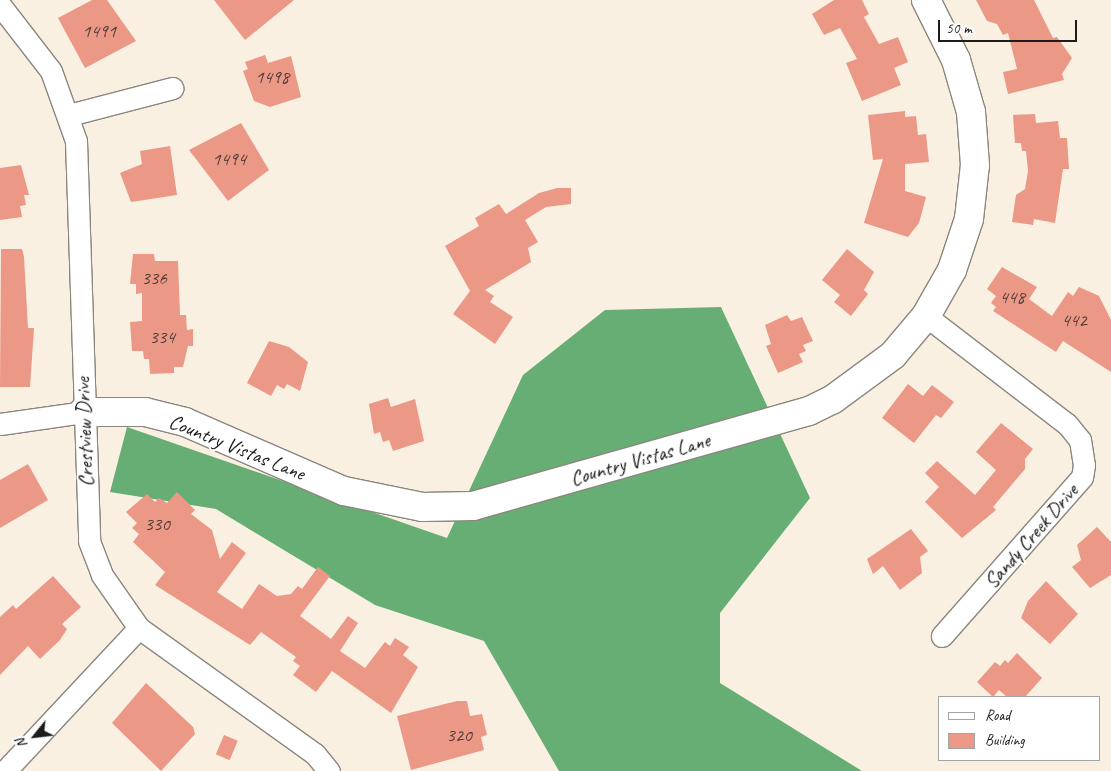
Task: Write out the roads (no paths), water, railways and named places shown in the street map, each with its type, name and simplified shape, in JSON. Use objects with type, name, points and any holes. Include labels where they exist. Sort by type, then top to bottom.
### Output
[{"type":"street","name":"Country Vistas Lane","points":[[0,424],[82,412],[145,412],[185,422],[344,491],[422,507],[473,506],[809,411],[874,372],[926,316],[962,244],[975,165],[964,86],[926,0]]},
{"type":"street","name":"Crestview Drive","points":[[0,5],[38,51],[69,115],[79,172],[82,412],[89,541],[110,591],[139,628],[315,754],[329,771]]},
{"type":"street","points":[[69,115],[173,88]]},
{"type":"street","name":"Sandy Creek Drive","points":[[926,316],[1067,424],[1080,440],[1084,465],[1082,478],[942,636]]},
{"type":"street","points":[[5,771],[139,628]]}]
